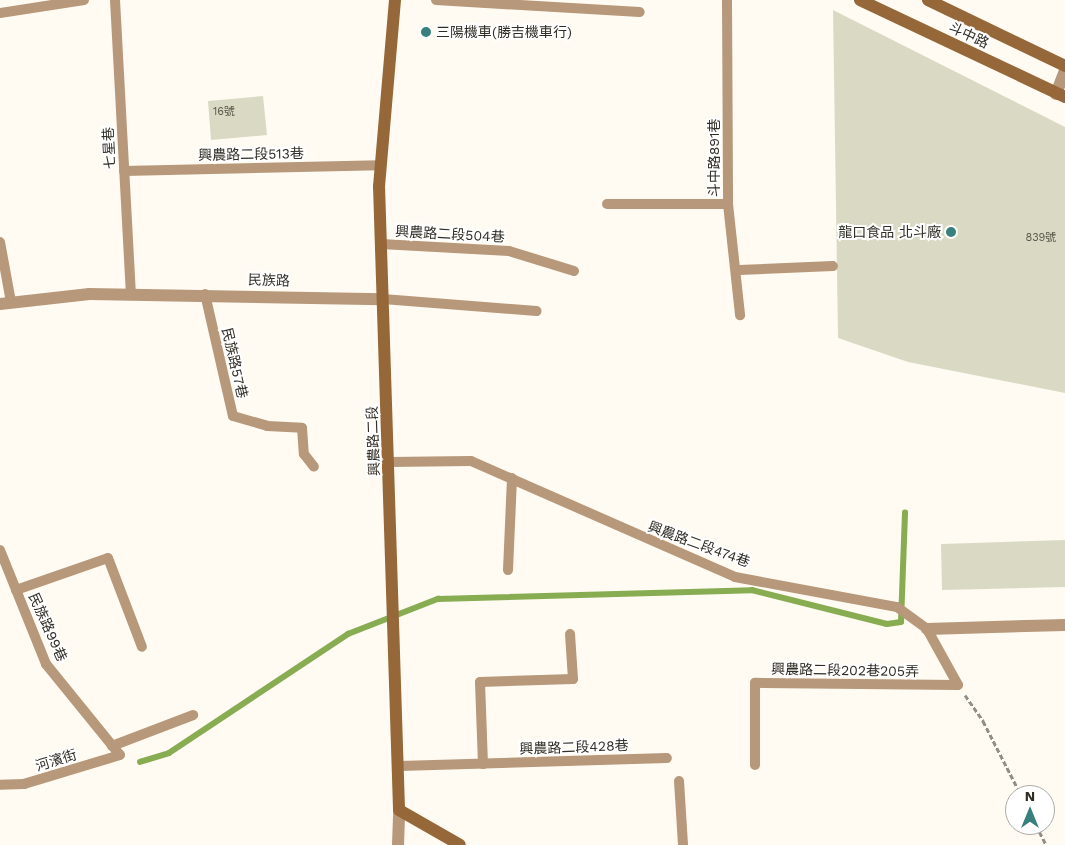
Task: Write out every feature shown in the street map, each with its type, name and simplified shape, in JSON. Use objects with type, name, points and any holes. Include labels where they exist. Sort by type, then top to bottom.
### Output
[{"type":"street","name":"興農路二段","points":[[395,0],[379,165],[400,766],[399,810]]},
{"type":"street","name":"斗中路","points":[[928,0],[1065,66]]},
{"type":"street","name":"斗中路","points":[[865,1],[1061,96]]},
{"type":"street","points":[[1061,96],[1065,72]]},
{"type":"street","name":"民族路","points":[[6,303],[131,294],[383,298]]},
{"type":"street","points":[[927,629],[1065,625]]},
{"type":"street","points":[[398,845],[399,810],[460,845]]},
{"type":"lane","points":[[0,13],[84,0]]},
{"type":"lane","name":"七星巷","points":[[115,0],[131,294]]},
{"type":"lane","points":[[436,0],[640,12]]},
{"type":"lane","name":"斗中路891巷","points":[[727,0],[728,204],[738,270],[740,315]]},
{"type":"lane","name":"興農路二段513巷","points":[[124,170],[379,165]]},
{"type":"lane","points":[[607,204],[728,204]]},
{"type":"lane","points":[[0,242],[6,303]]},
{"type":"lane","name":"興農路二段504巷","points":[[381,244],[509,251],[574,271]]},
{"type":"lane","points":[[738,270],[833,266]]},
{"type":"lane","name":"民族路57巷","points":[[205,294],[232,416],[267,426],[302,428],[304,454],[314,467]]},
{"type":"lane","name":"民族路","points":[[383,298],[537,311]]},
{"type":"lane","name":"興農路二段474巷","points":[[389,462],[471,461],[512,478],[636,537],[735,576],[897,607],[927,629]]},
{"type":"lane","points":[[508,570],[512,478]]},
{"type":"lane","name":"民族路99巷","points":[[0,550],[5,573],[16,590],[46,664],[120,755]]},
{"type":"lane","points":[[16,590],[108,558],[142,647]]},
{"type":"lane","points":[[927,629],[958,685]]},
{"type":"lane","points":[[483,764],[480,682],[573,679],[570,634]]},
{"type":"lane","name":"興農路二段202巷205弄","points":[[755,765],[755,683],[958,685]]},
{"type":"lane","points":[[112,746],[193,715]]},
{"type":"lane","name":"河濱街","points":[[0,785],[24,784],[120,755]]},
{"type":"lane","name":"興農路二段428巷","points":[[400,766],[667,758]]},
{"type":"lane","points":[[679,781],[683,845]]},
{"type":"path","points":[[958,685],[984,721],[1016,785]]},
{"type":"building","name":"龍口食品 北斗廠","points":[[833,10],[1065,127],[1065,393],[908,362],[838,338]]},
{"type":"building","points":[[263,96],[267,135],[211,140],[208,101]]},
{"type":"building","points":[[1065,540],[1065,587],[942,590],[941,544]]},
{"type":"waterway","points":[[140,762],[169,753],[348,634],[438,599],[752,590],[887,624],[901,622],[905,513]]},
{"type":"place","name":"三陽機車(勝吉機車行)","points":[[426,32]]},
{"type":"place","name":"龍口食品 北斗廠","points":[[951,232]]}]
